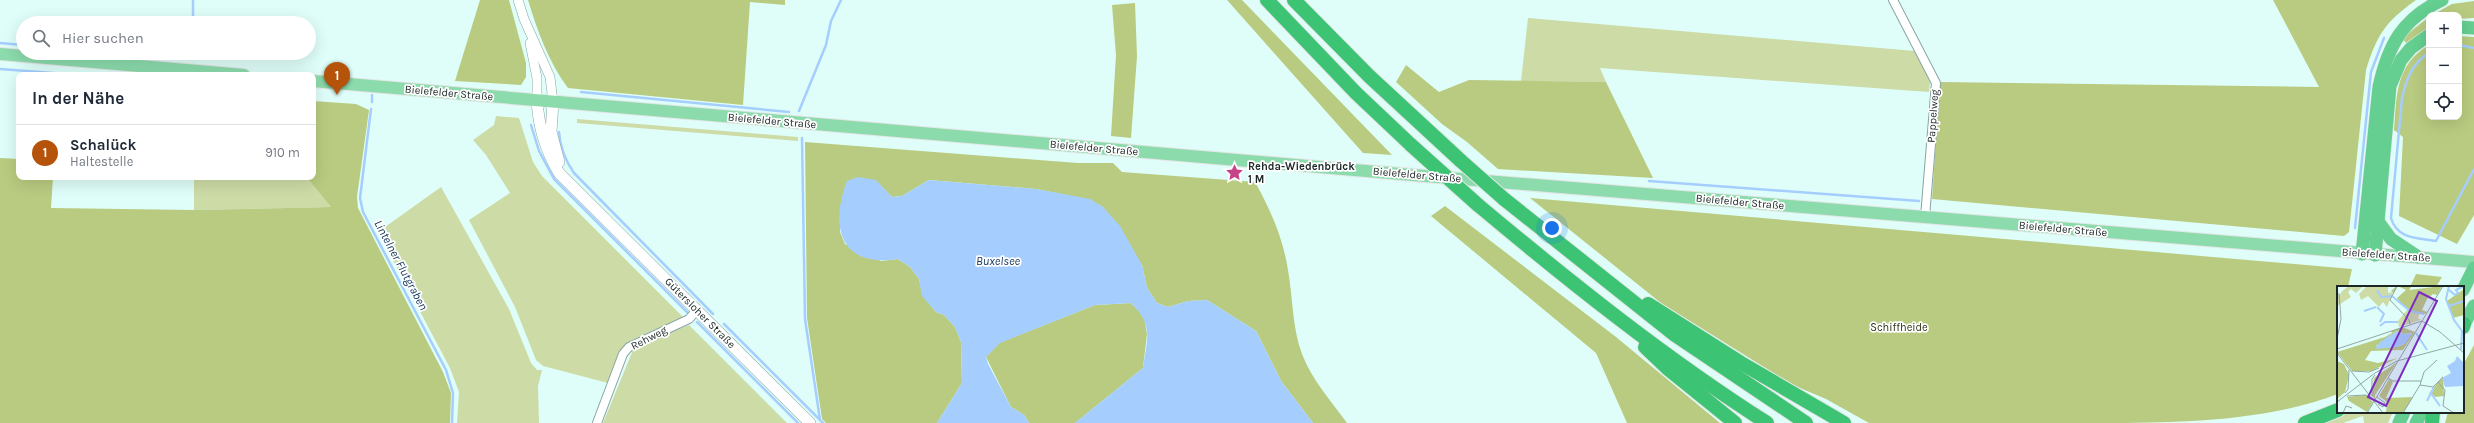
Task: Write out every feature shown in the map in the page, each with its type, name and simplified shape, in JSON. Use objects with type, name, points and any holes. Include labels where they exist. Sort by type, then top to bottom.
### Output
[{"type":"highway","points":[[1268,0],[1356,92],[1411,145],[1478,205],[1546,262],[1601,305],[1767,423]]},
{"type":"highway","points":[[1294,0],[1369,76],[1504,200],[1675,335],[1806,423]]},
{"type":"highway","points":[[2369,254],[2380,87],[2384,65],[2392,44],[2406,27],[2420,13],[2442,0]]},
{"type":"highway","points":[[2462,27],[2474,28]]},
{"type":"highway","points":[[2369,254],[2377,220],[2388,99],[2393,74],[2411,48],[2426,37]]},
{"type":"highway","points":[[2377,220],[2391,239],[2418,257]]},
{"type":"highway","points":[[1582,262],[1741,363],[1844,423]]},
{"type":"highway","points":[[2465,285],[2474,268]]},
{"type":"highway","points":[[1601,305],[1667,368],[1735,423]]},
{"type":"highway","points":[[2464,324],[2474,306]]},
{"type":"highway","points":[[2305,423],[2337,410]]},
{"type":"highway","points":[[2399,423],[2404,413]]},
{"type":"highway","points":[[2416,423],[2421,413]]},
{"type":"highway","points":[[2432,423],[2433,413]]},
{"type":"main road","points":[[0,54],[16,55]]},
{"type":"main road","points":[[70,60],[209,72]]},
{"type":"main road","name":"Bielefelder Straße","points":[[316,81],[1925,218],[2474,262]]},
{"type":"main road","name":"Gütersloher Straße","points":[[537,101],[541,134],[548,154],[559,173],[810,423]]},
{"type":"main road","name":"Gütersloher Straße","points":[[553,102],[551,132],[554,150],[563,170],[590,204]]},
{"type":"street","points":[[518,0],[524,18],[550,77],[553,102]]},
{"type":"street","name":"Pappelweg","points":[[1893,0],[1936,83],[1925,218]]},
{"type":"street","points":[[524,18],[535,66],[537,101]]},
{"type":"street","name":"Rehweg","points":[[597,423],[623,354],[629,346],[689,319],[697,310]]},
{"type":"green space","points":[[480,0],[509,0],[526,63],[526,77],[521,85],[455,81]]},
{"type":"green space","points":[[528,0],[785,0],[785,5],[750,2],[743,105],[568,88],[555,68],[544,46]]},
{"type":"green space","points":[[1227,0],[1242,0],[1392,155],[1363,153]]},
{"type":"green space","points":[[2273,0],[2416,0],[2389,23],[2378,38],[2366,70],[2349,232],[2344,236],[1932,199],[1940,82],[2319,87]]},
{"type":"green space","points":[[2474,1],[2474,18],[2462,19],[2462,12],[2437,12],[2452,4]]},
{"type":"green space","points":[[1135,3],[1137,56],[1131,138],[1111,136],[1116,55],[1112,5]]},
{"type":"green space","points":[[1528,18],[1915,51],[1930,82],[1929,92],[1600,68],[1606,82],[1521,81]]},
{"type":"green space","points":[[2426,19],[2426,29],[2406,43],[2402,38]]},
{"type":"green space","points":[[2462,36],[2474,37],[2474,215],[2457,244],[2399,216],[2403,137],[2394,130],[2397,93],[2404,71],[2418,53],[2426,47],[2426,120],[2462,120]]},
{"type":"green space","points":[[1406,65],[1439,92],[1469,80],[1606,82],[1653,178],[1498,169],[1467,142],[1442,124],[1396,82]]},
{"type":"green space","points":[[316,101],[356,104],[369,110],[357,197],[358,208],[443,372],[451,393],[450,423],[0,423],[0,158],[16,159],[16,180],[53,180],[51,208],[194,210],[331,207],[308,180],[316,180]]},
{"type":"green space","points":[[496,116],[519,118],[533,162],[542,176],[683,317],[626,344],[608,383],[543,366],[536,360],[515,307],[469,220],[510,193],[486,155],[473,140],[494,125]]},
{"type":"green space","points":[[577,119],[798,137],[798,141],[577,123]]},
{"type":"green space","points":[[805,142],[1078,163],[1113,163],[1122,172],[1255,182],[1280,236],[1290,281],[1296,333],[1302,354],[1316,381],[1347,423],[1313,423],[1281,381],[1256,331],[1207,300],[1188,301],[1168,307],[1157,303],[1147,288],[1142,265],[1103,207],[1090,200],[1036,189],[929,180],[902,196],[892,197],[876,181],[840,212],[840,232],[845,244],[881,261],[898,259],[910,267],[919,279],[923,296],[936,312],[944,315],[955,327],[961,342],[962,383],[937,423],[826,423],[822,419],[807,318]]},
{"type":"green space","points":[[194,180],[308,180],[331,207],[194,210]]},
{"type":"green space","points":[[441,187],[509,309],[531,363],[537,370],[542,370],[538,386],[539,423],[457,423],[459,392],[450,368],[378,232]]},
{"type":"green space","name":"Schiffheide","points":[[1530,198],[2352,269],[2348,286],[2337,286],[2337,394],[2309,404],[2247,416],[2150,423],[1869,423],[1826,399],[1793,385],[1661,303]]},
{"type":"green space","points":[[1445,206],[1616,337],[1720,423],[1627,423],[1596,353],[1431,216]]},
{"type":"green space","points":[[2416,274],[2442,277],[2437,286],[2410,286]]},
{"type":"green space","points":[[1131,303],[1144,316],[1147,334],[1143,368],[1075,423],[1029,423],[1024,415],[1011,407],[986,357],[999,343],[1095,305]]},
{"type":"green space","points":[[689,325],[787,423],[603,423],[633,350],[637,346]]},
{"type":"green space","points":[[2474,345],[2474,423],[2445,423],[2448,413],[2464,413],[2464,363]]},
{"type":"green space","points":[[2346,413],[2393,413],[2388,423],[2364,423],[2363,416],[2343,423],[2324,423]]},
{"type":"water","name":"Buxelsee","points":[[858,177],[876,180],[892,197],[902,196],[929,180],[1036,189],[1090,199],[1103,207],[1120,226],[1142,265],[1147,288],[1157,303],[1168,307],[1188,301],[1207,300],[1256,331],[1281,381],[1313,423],[1075,423],[1143,368],[1147,340],[1146,326],[1143,318],[1131,303],[1095,305],[1000,343],[986,357],[988,364],[1011,407],[1024,415],[1029,423],[937,423],[962,383],[961,342],[955,327],[944,315],[936,312],[922,296],[919,279],[910,267],[898,259],[879,260],[863,257],[852,251],[844,241],[840,229],[839,214],[842,198],[847,181]]},
{"type":"waterway","points":[[193,0],[193,16]]},
{"type":"waterway","points":[[799,111],[826,45],[831,21],[841,0]]},
{"type":"waterway","points":[[2355,228],[2371,72],[2384,38]]},
{"type":"waterway","points":[[0,43],[16,44]]},
{"type":"waterway","points":[[2462,46],[2474,48]]},
{"type":"waterway","points":[[2426,55],[2418,62],[2411,72],[2402,98],[2391,218],[2394,225],[2403,234],[2415,238],[2436,241],[2474,169]]},
{"type":"waterway","points":[[0,69],[40,72]]},
{"type":"waterway","points":[[581,92],[789,112]]},
{"type":"waterway","name":"Lintelner Flutgraben","points":[[372,95],[372,102]]},
{"type":"waterway","name":"Lintelner Flutgraben","points":[[371,109],[360,198],[363,212],[446,370],[453,393],[452,423]]},
{"type":"waterway","points":[[531,125],[539,151],[554,179],[688,313]]},
{"type":"waterway","points":[[559,132],[560,143],[564,154],[574,173],[713,314]]},
{"type":"waterway","points":[[802,138],[805,319],[820,420]]},
{"type":"waterway","points":[[1649,181],[1919,201]]},
{"type":"waterway","points":[[697,322],[798,423]]},
{"type":"waterway","points":[[724,324],[823,423]]},
{"type":"place","name":"Schalück","points":[[337,95]]},
{"type":"place","name":"Rehda-Wiedenbrück 1 M","points":[[1235,172]]}]
